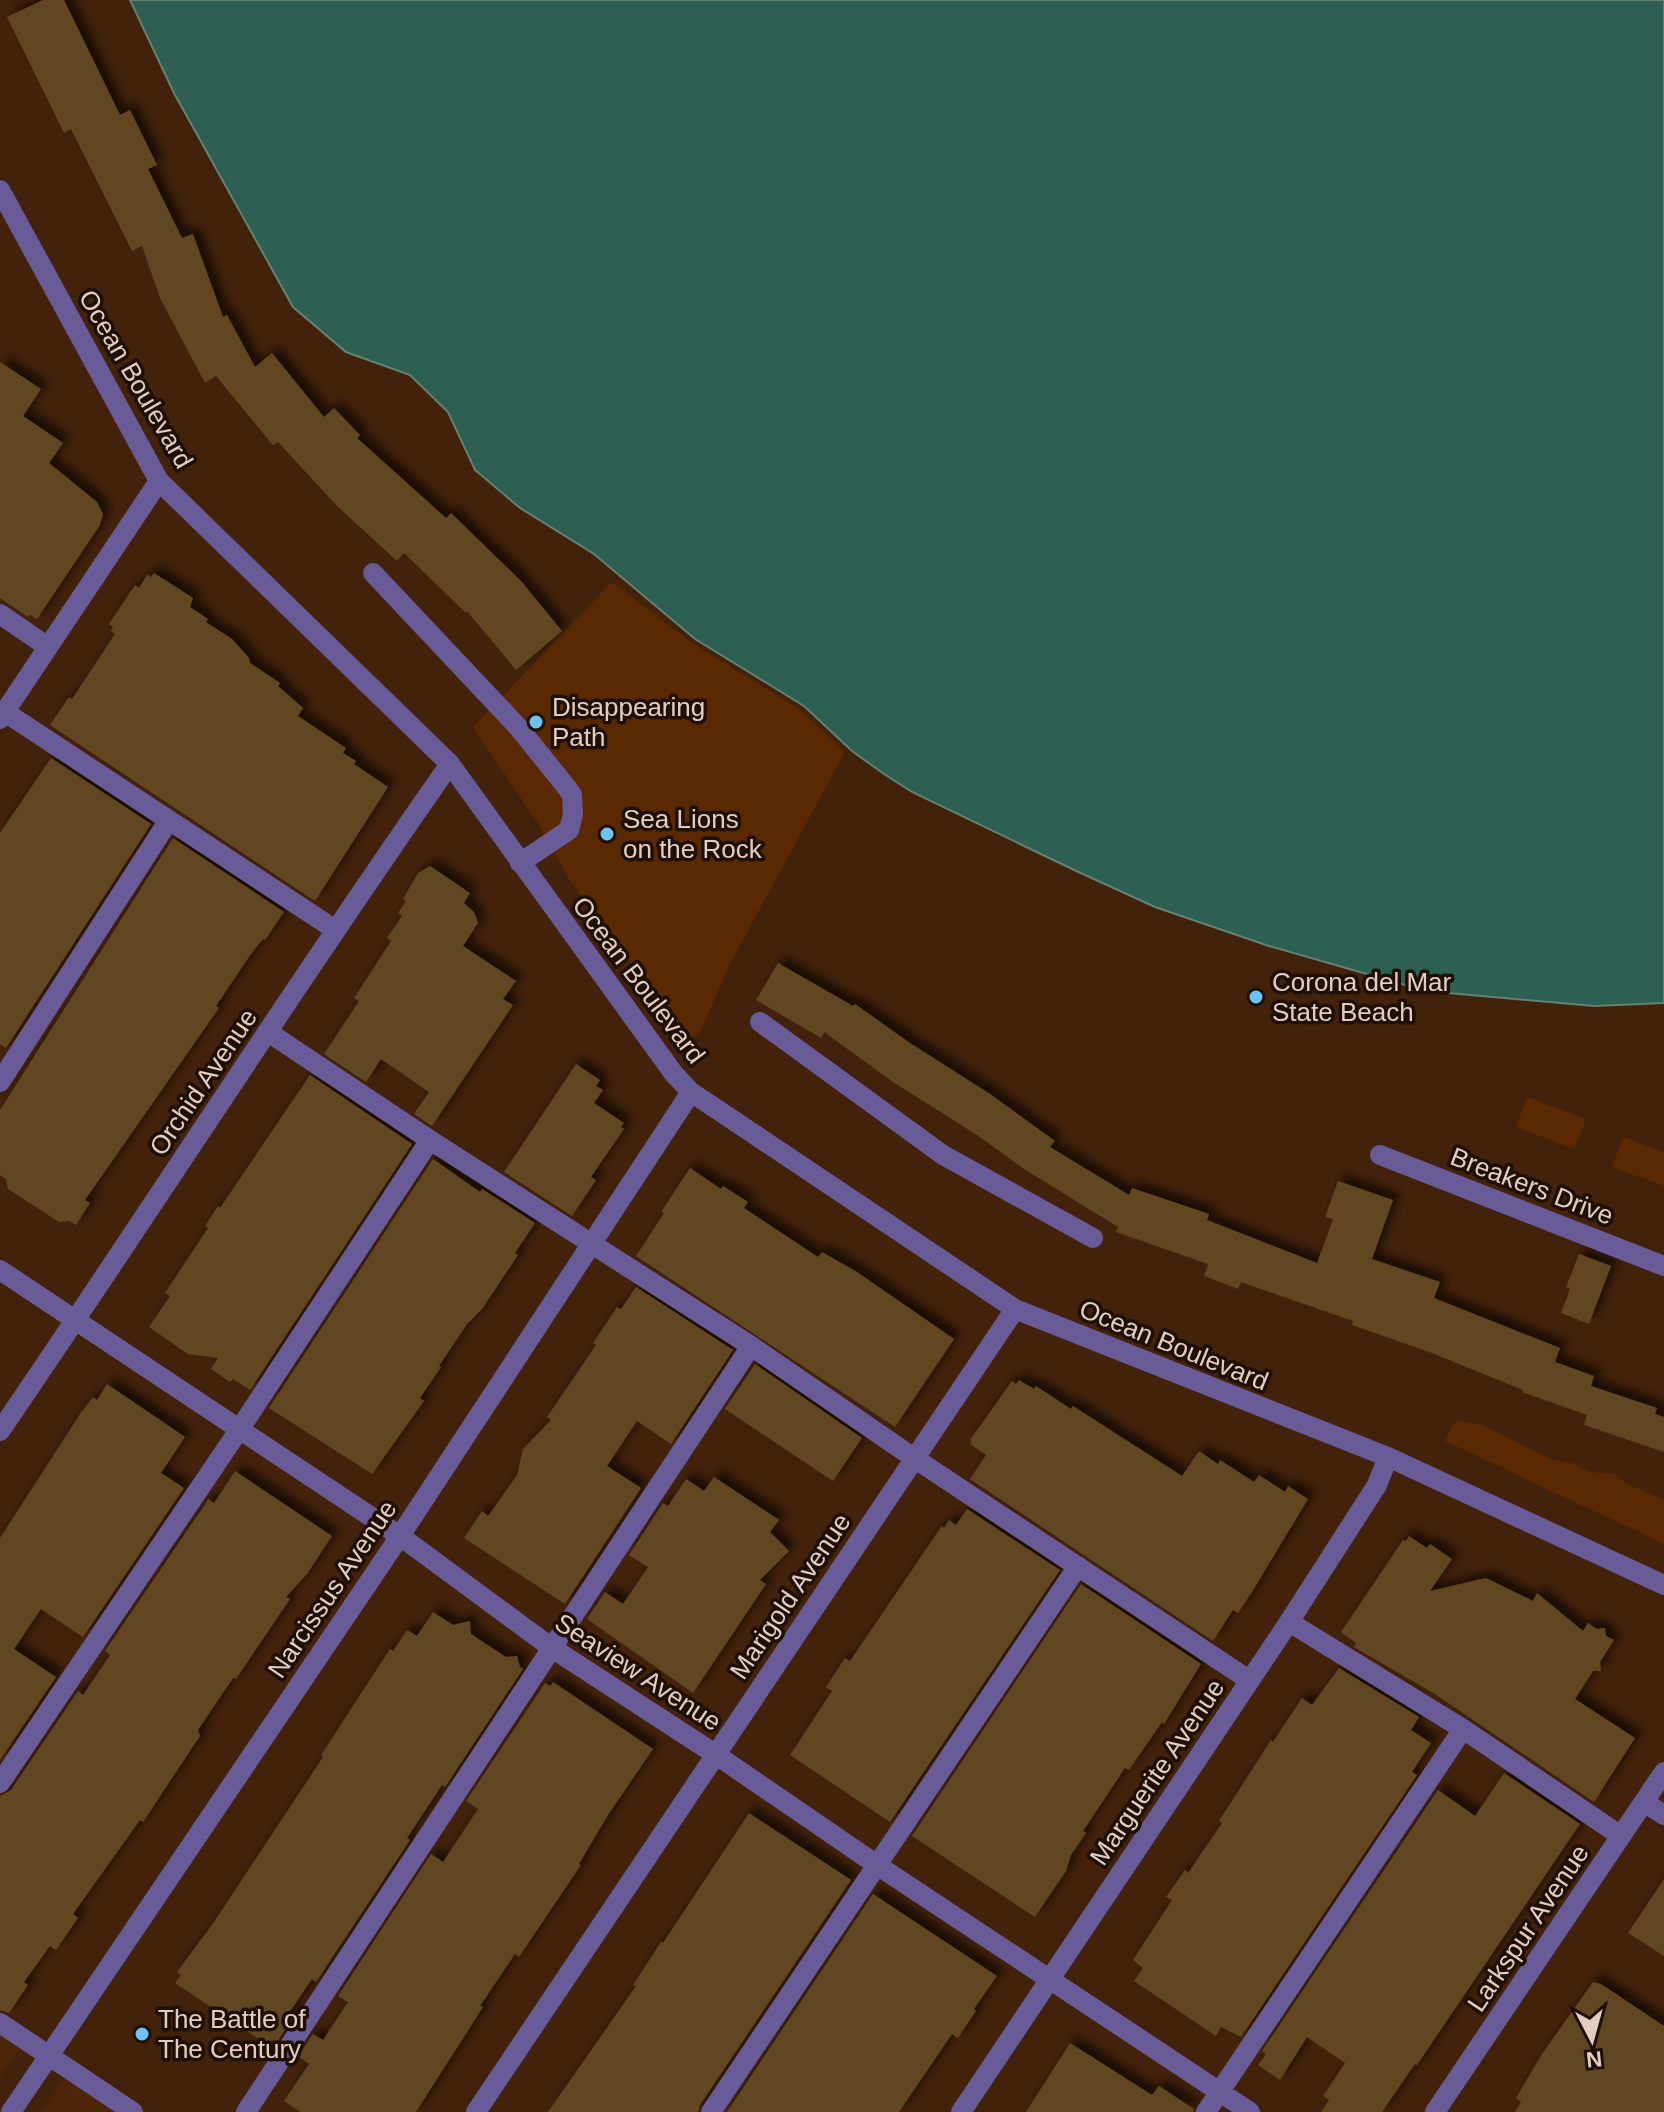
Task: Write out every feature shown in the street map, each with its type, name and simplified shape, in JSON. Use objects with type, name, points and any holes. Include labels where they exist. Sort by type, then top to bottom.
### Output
[{"type":"street","name":"Ocean Boulevard","points":[[0,190],[159,481],[450,764],[674,1074],[691,1092],[1015,1309],[1388,1457],[1664,1585]]},
{"type":"street","points":[[159,481],[2,716],[169,820],[334,929]]},
{"type":"street","points":[[373,573],[518,727],[572,795],[573,814],[569,830],[520,863]]},
{"type":"street","points":[[0,614],[48,647]]},
{"type":"street","name":"Orchid Avenue","points":[[0,1431],[334,929],[450,764]]},
{"type":"street","points":[[0,1082],[169,820]]},
{"type":"street","points":[[760,1022],[943,1155],[1093,1238]]},
{"type":"street","points":[[268,1032],[751,1346],[1249,1680]]},
{"type":"street","name":"Narcissus Avenue","points":[[11,2112],[400,1536],[691,1092]]},
{"type":"street","points":[[0,1783],[239,1430],[430,1140]]},
{"type":"street","name":"Breakers Drive","points":[[1380,1155],[1664,1266]]},
{"type":"street","name":"Seaview Avenue","points":[[0,1270],[400,1536],[552,1648],[1250,2112]]},
{"type":"street","name":"Marigold Avenue","points":[[476,2112],[1015,1309]]},
{"type":"street","points":[[246,2112],[751,1346]]},
{"type":"street","name":"Marguerite Avenue","points":[[961,2112],[1289,1622],[1377,1485],[1388,1457]]},
{"type":"street","points":[[711,2112],[1078,1566]]},
{"type":"street","points":[[1289,1622],[1463,1729],[1621,1836]]},
{"type":"street","points":[[1206,2112],[1463,1729]]},
{"type":"street","name":"Larkspur Avenue","points":[[1435,2112],[1664,1772]]},
{"type":"street","points":[[1644,1802],[1664,1815]]},
{"type":"street","points":[[0,2023],[133,2112]]},
{"type":"shaded area","points":[[612,582],[692,643],[799,709],[845,752],[730,964],[700,1032],[687,1042],[568,877],[540,826],[473,727]]},
{"type":"shaded area","points":[[1527,1097],[1586,1119],[1575,1149],[1516,1127]]},
{"type":"shaded area","points":[[1623,1137],[1664,1152],[1664,1186],[1612,1167]]},
{"type":"shaded area","points":[[1457,1420],[1482,1425],[1553,1460],[1572,1463],[1590,1472],[1615,1474],[1625,1483],[1664,1500],[1664,1544],[1445,1441]]},
{"type":"shaded area","points":[[0,2023],[25,2040],[0,2077]]},
{"type":"shaded area","points":[[70,2070],[133,2112],[41,2112]]},
{"type":"water","points":[[130,0],[1664,0],[1664,1003],[1594,1006],[1426,991],[1269,946],[1155,907],[912,792],[884,774],[852,751],[804,706],[695,639],[594,554],[520,508],[475,470],[448,412],[410,375],[346,352],[293,307],[174,93]]},
{"type":"building","points":[[43,0],[64,0],[120,115],[130,110],[157,165],[148,169],[182,238],[193,234],[223,317],[227,315],[255,367],[272,353],[324,417],[334,408],[360,435],[357,438],[446,518],[451,513],[521,581],[562,631],[516,670],[467,611],[404,553],[397,561],[337,506],[278,442],[273,445],[216,376],[205,383],[160,298],[142,246],[132,251],[71,129],[64,133],[7,17]]},
{"type":"building","points":[[0,362],[41,389],[23,416],[63,443],[49,463],[97,502],[103,514],[100,525],[37,619],[28,617],[0,598]]},
{"type":"building","points":[[154,573],[193,598],[190,607],[232,639],[250,663],[280,683],[278,686],[303,708],[298,716],[346,748],[343,753],[356,761],[354,764],[388,787],[315,901],[50,725],[69,697],[72,699],[115,634],[109,624],[135,585],[139,588],[147,575],[151,577]]},
{"type":"building","points":[[51,758],[151,824],[6,1048],[0,1044],[0,833]]},
{"type":"building","points":[[173,838],[284,912],[251,954],[216,1006],[219,1008],[85,1200],[90,1203],[76,1225],[69,1221],[59,1222],[8,1189],[6,1179],[0,1175],[0,1110]]},
{"type":"building","points":[[430,866],[470,893],[464,903],[474,912],[478,923],[463,946],[516,981],[503,999],[513,1005],[432,1126],[414,1114],[429,1092],[381,1059],[366,1082],[324,1054],[359,1001],[354,998],[391,941],[387,938],[402,916],[398,913],[406,901],[403,899],[418,873]]},
{"type":"building","points":[[778,963],[853,1006],[855,1004],[1055,1141],[1050,1147],[1129,1195],[1132,1188],[1209,1214],[1207,1220],[1317,1263],[1333,1219],[1325,1217],[1338,1181],[1393,1200],[1372,1259],[1440,1282],[1434,1298],[1560,1348],[1555,1362],[1594,1376],[1591,1386],[1657,1408],[1655,1414],[1664,1417],[1664,1452],[1584,1425],[1587,1415],[1522,1392],[1432,1353],[1352,1325],[1353,1321],[1241,1282],[1238,1289],[1204,1276],[1208,1264],[1116,1232],[1118,1227],[1024,1169],[824,1032],[821,1038],[756,1000]]},
{"type":"building","points":[[576,1064],[600,1080],[596,1086],[603,1090],[594,1103],[624,1123],[621,1127],[624,1129],[591,1177],[596,1180],[572,1216],[504,1172]]},
{"type":"building","points":[[310,1075],[412,1144],[250,1390],[233,1379],[230,1382],[211,1369],[218,1358],[188,1354],[149,1327],[170,1296],[165,1293],[208,1228],[205,1226]]},
{"type":"building","points":[[433,1159],[480,1192],[482,1189],[535,1223],[482,1309],[467,1324],[439,1366],[420,1398],[424,1401],[372,1474],[269,1408]]},
{"type":"building","points":[[690,1168],[721,1189],[723,1186],[748,1202],[744,1208],[818,1257],[822,1252],[857,1272],[954,1339],[895,1427],[636,1256]]},
{"type":"building","points":[[1579,1254],[1611,1266],[1589,1324],[1561,1313],[1570,1289],[1566,1287]]},
{"type":"building","points":[[636,1287],[733,1350],[671,1444],[637,1421],[607,1466],[641,1488],[565,1604],[464,1538],[482,1511],[488,1516],[517,1475],[523,1449],[551,1420],[547,1417],[596,1345],[593,1343],[617,1307],[621,1309]]},
{"type":"building","points":[[755,1364],[862,1438],[833,1481],[725,1409]]},
{"type":"building","points":[[1019,1380],[1034,1389],[1036,1386],[1071,1409],[1073,1406],[1182,1476],[1199,1451],[1218,1464],[1220,1460],[1254,1482],[1259,1475],[1285,1492],[1288,1486],[1308,1499],[1238,1613],[1233,1610],[1213,1641],[970,1479],[986,1455],[970,1444],[970,1440],[1012,1381],[1016,1384]]},
{"type":"building","points":[[107,1384],[185,1437],[161,1473],[184,1488],[83,1637],[41,1609],[14,1649],[56,1677],[0,1760],[0,1538],[80,1414],[93,1397],[97,1400]]},
{"type":"building","points":[[235,1471],[332,1536],[307,1574],[286,1597],[290,1599],[198,1730],[200,1736],[143,1822],[140,1820],[73,1914],[78,1918],[56,1950],[50,1946],[24,1982],[28,1985],[9,2013],[0,2010],[0,1796],[11,1790],[78,1691],[83,1695],[110,1655],[105,1651],[208,1499],[214,1503]]},
{"type":"building","points":[[714,1477],[779,1520],[770,1532],[789,1551],[760,1580],[766,1584],[693,1693],[587,1619],[605,1592],[623,1604],[648,1567],[629,1555],[663,1503],[668,1506],[686,1479],[704,1491]]},
{"type":"building","points":[[967,1509],[1060,1570],[890,1822],[790,1755],[832,1691],[826,1687],[845,1658],[850,1661],[942,1526],[944,1528],[949,1520],[956,1525]]},
{"type":"building","points":[[1409,1536],[1427,1548],[1430,1544],[1452,1559],[1430,1591],[1486,1578],[1533,1601],[1537,1593],[1583,1631],[1588,1623],[1597,1629],[1605,1628],[1606,1636],[1614,1640],[1600,1662],[1601,1671],[1593,1671],[1575,1699],[1635,1738],[1594,1802],[1435,1694],[1354,1647],[1356,1643],[1341,1632],[1403,1540],[1406,1541]]},
{"type":"building","points":[[1081,1584],[1201,1664],[1164,1724],[1162,1722],[1129,1770],[1125,1768],[1083,1831],[1086,1833],[1071,1855],[1066,1871],[1035,1917],[912,1836]]},
{"type":"building","points":[[433,1612],[453,1625],[470,1621],[471,1634],[506,1657],[517,1656],[523,1669],[445,1787],[442,1785],[407,1838],[410,1840],[316,1982],[312,1979],[287,2016],[292,2019],[277,2042],[273,2040],[269,2046],[175,1983],[181,1975],[177,1972],[214,1922],[323,1757],[321,1755],[390,1649],[393,1651],[407,1630],[417,1636]]},
{"type":"building","points":[[1339,1668],[1419,1717],[1411,1730],[1431,1743],[1412,1772],[1417,1775],[1241,2037],[1221,2027],[1216,2036],[1134,1981],[1143,1968],[1133,1960],[1172,1900],[1166,1897],[1185,1870],[1188,1873],[1222,1823],[1219,1821],[1271,1740],[1273,1742],[1302,1698],[1312,1705]]},
{"type":"building","points":[[553,1682],[653,1749],[608,1815],[581,1865],[519,1957],[515,1954],[480,2006],[483,2007],[416,2112],[300,2112],[284,2101],[309,2064],[298,2056],[313,2034],[323,2040],[348,2002],[338,1996],[431,1854],[443,1862],[478,1809],[466,1801],[545,1683],[550,1686]]},
{"type":"building","points":[[1504,1773],[1580,1824],[1382,2112],[1321,2112],[1329,2100],[1323,2096],[1345,2063],[1307,2037],[1280,2080],[1258,2065],[1266,2054],[1262,2051],[1438,1790],[1475,1816]]},
{"type":"building","points":[[749,1813],[851,1880],[698,2112],[548,2112],[636,1986],[633,1985]]},
{"type":"building","points":[[1664,1879],[1664,1956],[1628,1933]]},
{"type":"building","points":[[873,1894],[997,1976],[958,2038],[952,2034],[899,2112],[727,2112]]},
{"type":"building","points":[[1593,1982],[1601,1984],[1664,2026],[1664,2112],[1515,2112],[1521,2102],[1516,2098],[1542,2054]]},
{"type":"building","points":[[1070,2043],[1152,2095],[1159,2086],[1194,2109],[1193,2112],[1026,2112]]},
{"type":"place","name":"Disappearing Path","points":[[536,722]]},
{"type":"place","name":"Sea Lions on the Rock","points":[[607,834]]},
{"type":"place","name":"Corona del Mar State Beach","points":[[1256,997]]},
{"type":"place","name":"The Battle of The Century","points":[[142,2034]]}]
